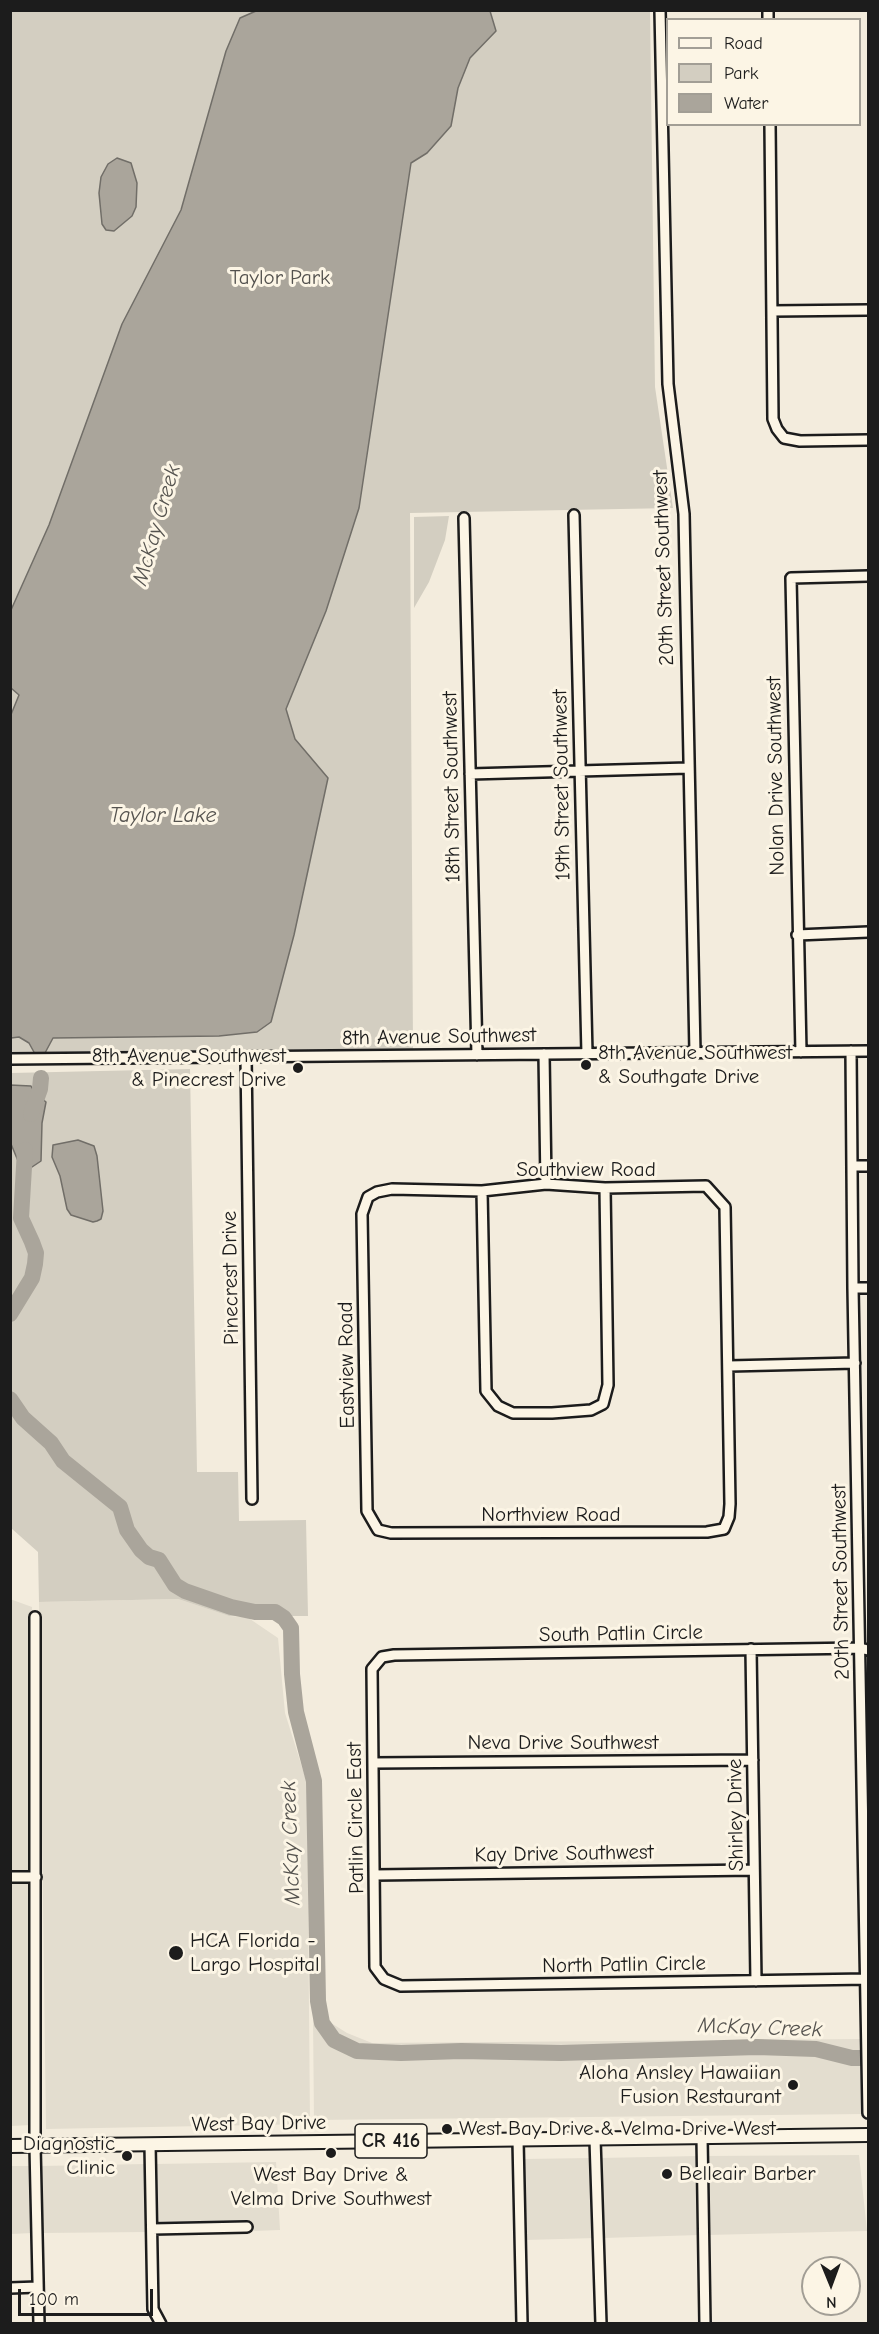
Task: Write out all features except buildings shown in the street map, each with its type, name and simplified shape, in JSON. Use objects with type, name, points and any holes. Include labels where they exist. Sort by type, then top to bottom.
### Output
[{"type":"main road","name":"West Bay Drive","points":[[10,2146],[868,2135]]},
{"type":"street","name":"20th Street Southwest","points":[[660,10],[668,384],[684,514],[695,1053]]},
{"type":"street","points":[[770,126],[772,419],[784,438],[800,441],[868,440]]},
{"type":"street","points":[[772,311],[868,310]]},
{"type":"street","name":"19th Street Southwest","points":[[574,516],[587,1054]]},
{"type":"street","name":"18th Street Southwest","points":[[464,518],[477,1055]]},
{"type":"street","name":"Nolan Drive Southwest","points":[[801,1052],[791,578],[868,576]]},
{"type":"street","points":[[470,774],[688,768]]},
{"type":"street","points":[[797,935],[868,932]]},
{"type":"street","name":"20th Street Southwest","points":[[851,1051],[855,1363],[863,1525],[868,2113]]},
{"type":"street","name":"8th Avenue Southwest","points":[[10,1059],[868,1051]]},
{"type":"street","points":[[544,1054],[546,1184]]},
{"type":"street","name":"Pinecrest Drive","points":[[246,1057],[252,1499]]},
{"type":"street","points":[[853,1166],[868,1166]]},
{"type":"street","name":"Southview Road","points":[[368,1197],[377,1192],[392,1189],[482,1191],[546,1184],[605,1188],[706,1186],[725,1208],[729,1366]]},
{"type":"street","points":[[482,1191],[486,1391],[498,1406],[513,1413],[591,1410],[603,1404],[608,1385],[605,1188]]},
{"type":"street","name":"Eastview Road","points":[[368,1197],[362,1214],[367,1511],[378,1530]]},
{"type":"street","points":[[854,1288],[868,1288]]},
{"type":"street","points":[[729,1366],[855,1363]]},
{"type":"street","name":"Northview Road","points":[[378,1530],[391,1533],[707,1532],[724,1528],[729,1517],[730,1504],[729,1366]]},
{"type":"street","points":[[857,1406],[868,1406]]},
{"type":"street","points":[[35,1617],[35,2146],[39,2324]]},
{"type":"street","name":"South Patlin Circle","points":[[382,1657],[864,1649]]},
{"type":"street","name":"Shirley Drive","points":[[751,1650],[756,1981]]},
{"type":"street","name":"Patlin Circle East","points":[[382,1657],[372,1669],[375,1967],[384,1978]]},
{"type":"street","name":"Neva Drive Southwest","points":[[373,1763],[753,1760]]},
{"type":"street","name":"Kay Drive Southwest","points":[[375,1875],[754,1870]]},
{"type":"street","points":[[10,1877],[36,1877]]},
{"type":"street","name":"North Patlin Circle","points":[[384,1978],[401,1986],[868,1979]]},
{"type":"street","points":[[702,2137],[705,2324]]},
{"type":"street","points":[[595,2139],[601,2324]]},
{"type":"street","points":[[518,2140],[522,2324]]},
{"type":"street","points":[[150,2144],[153,2309],[158,2320]]},
{"type":"street","points":[[152,2229],[247,2227]]},
{"type":"street","points":[[10,2288],[38,2288]]},
{"type":"shaded area","points":[[10,1599],[32,1607],[31,1872],[11,1872]]},
{"type":"shaded area","name":"HCA Florida - Largo Hospital","points":[[178,1599],[229,1616],[247,1617],[278,1638],[285,1713],[307,1783],[310,2124],[46,2129],[39,1602]]},
{"type":"shaded area","points":[[10,1882],[31,1882],[31,2125],[11,2126]]},
{"type":"shaded area","points":[[312,1915],[328,2021],[347,2033],[372,2043],[863,2039],[864,2114],[314,2120]]},
{"type":"shaded area","points":[[859,2155],[867,2231],[708,2235],[707,2156]]},
{"type":"shaded area","points":[[698,2156],[699,2235],[604,2238],[600,2158]]},
{"type":"shaded area","points":[[591,2158],[595,2238],[526,2240],[524,2159]]},
{"type":"shaded area","points":[[276,2162],[280,2230],[252,2231],[251,2222],[157,2224],[155,2164]]},
{"type":"shaded area","points":[[146,2164],[148,2232],[42,2233],[40,2166]]},
{"type":"shaded area","points":[[10,2166],[31,2166],[32,2233],[11,2234]]},
{"type":"green space","name":"Taylor Park","points":[[11,11],[650,11],[655,387],[673,508],[410,513],[413,1049],[11,1053]]},
{"type":"green space","points":[[449,516],[445,540],[429,582],[414,608],[414,517]]},
{"type":"green space","points":[[190,1069],[197,1472],[238,1472],[239,1521],[306,1520],[308,1616],[229,1616],[178,1599],[39,1602],[38,1552],[11,1528],[11,1073]]},
{"type":"water","name":"Taylor Lake","points":[[256,11],[490,11],[496,31],[470,58],[458,88],[451,126],[427,153],[411,163],[359,508],[326,611],[286,709],[295,739],[328,778],[294,935],[271,1022],[257,1032],[219,1036],[53,1038],[45,1053],[35,1054],[29,1043],[19,1037],[11,1038],[10,717],[19,695],[11,688],[11,610],[49,525],[122,324],[181,210],[226,51],[240,18]]},
{"type":"water","points":[[117,158],[131,163],[137,183],[136,207],[132,216],[114,231],[106,230],[102,224],[99,193],[101,177],[108,164]]},
{"type":"water","points":[[10,1085],[31,1086],[34,1092],[46,1102],[42,1123],[41,1161],[23,1173],[11,1144]]},
{"type":"water","points":[[78,1140],[94,1146],[97,1156],[103,1211],[101,1219],[93,1222],[71,1215],[67,1209],[60,1176],[52,1157],[53,1145]]},
{"type":"waterway","name":"McKay Creek","points":[[31,1114],[40,1089],[41,1078]]},
{"type":"waterway","name":"McKay Creek","points":[[10,1314],[32,1278],[35,1264],[36,1253],[21,1218],[25,1150]]},
{"type":"waterway","name":"McKay Creek","points":[[10,1399],[23,1418],[51,1443],[63,1461],[120,1507],[127,1530],[141,1550],[149,1557],[159,1560],[175,1585],[185,1591],[231,1607],[255,1612],[275,1612],[284,1618],[291,1628],[296,1712],[314,1781],[318,2001],[322,2023],[334,2040],[357,2051],[401,2053],[461,2051],[561,2053],[757,2047],[816,2049],[852,2058],[868,2058]]},
{"type":"place","name":"8th Avenue Southwest & Southgate Drive","points":[[586,1065]]},
{"type":"place","name":"8th Avenue Southwest & Pinecrest Drive","points":[[298,1068]]},
{"type":"place","name":"HCA Florida - Largo Hospital","points":[[176,1953]]},
{"type":"place","name":"Aloha Ansley Hawaiian Fusion Restaurant","points":[[793,2085]]},
{"type":"place","name":"West Bay Drive & Velma Drive West","points":[[447,2129]]},
{"type":"place","name":"West Bay Drive & Velma Drive Southwest","points":[[331,2153]]},
{"type":"place","name":"Diagnostic Clinic","points":[[127,2156]]},
{"type":"place","name":"Belleair Barber","points":[[667,2174]]}]
